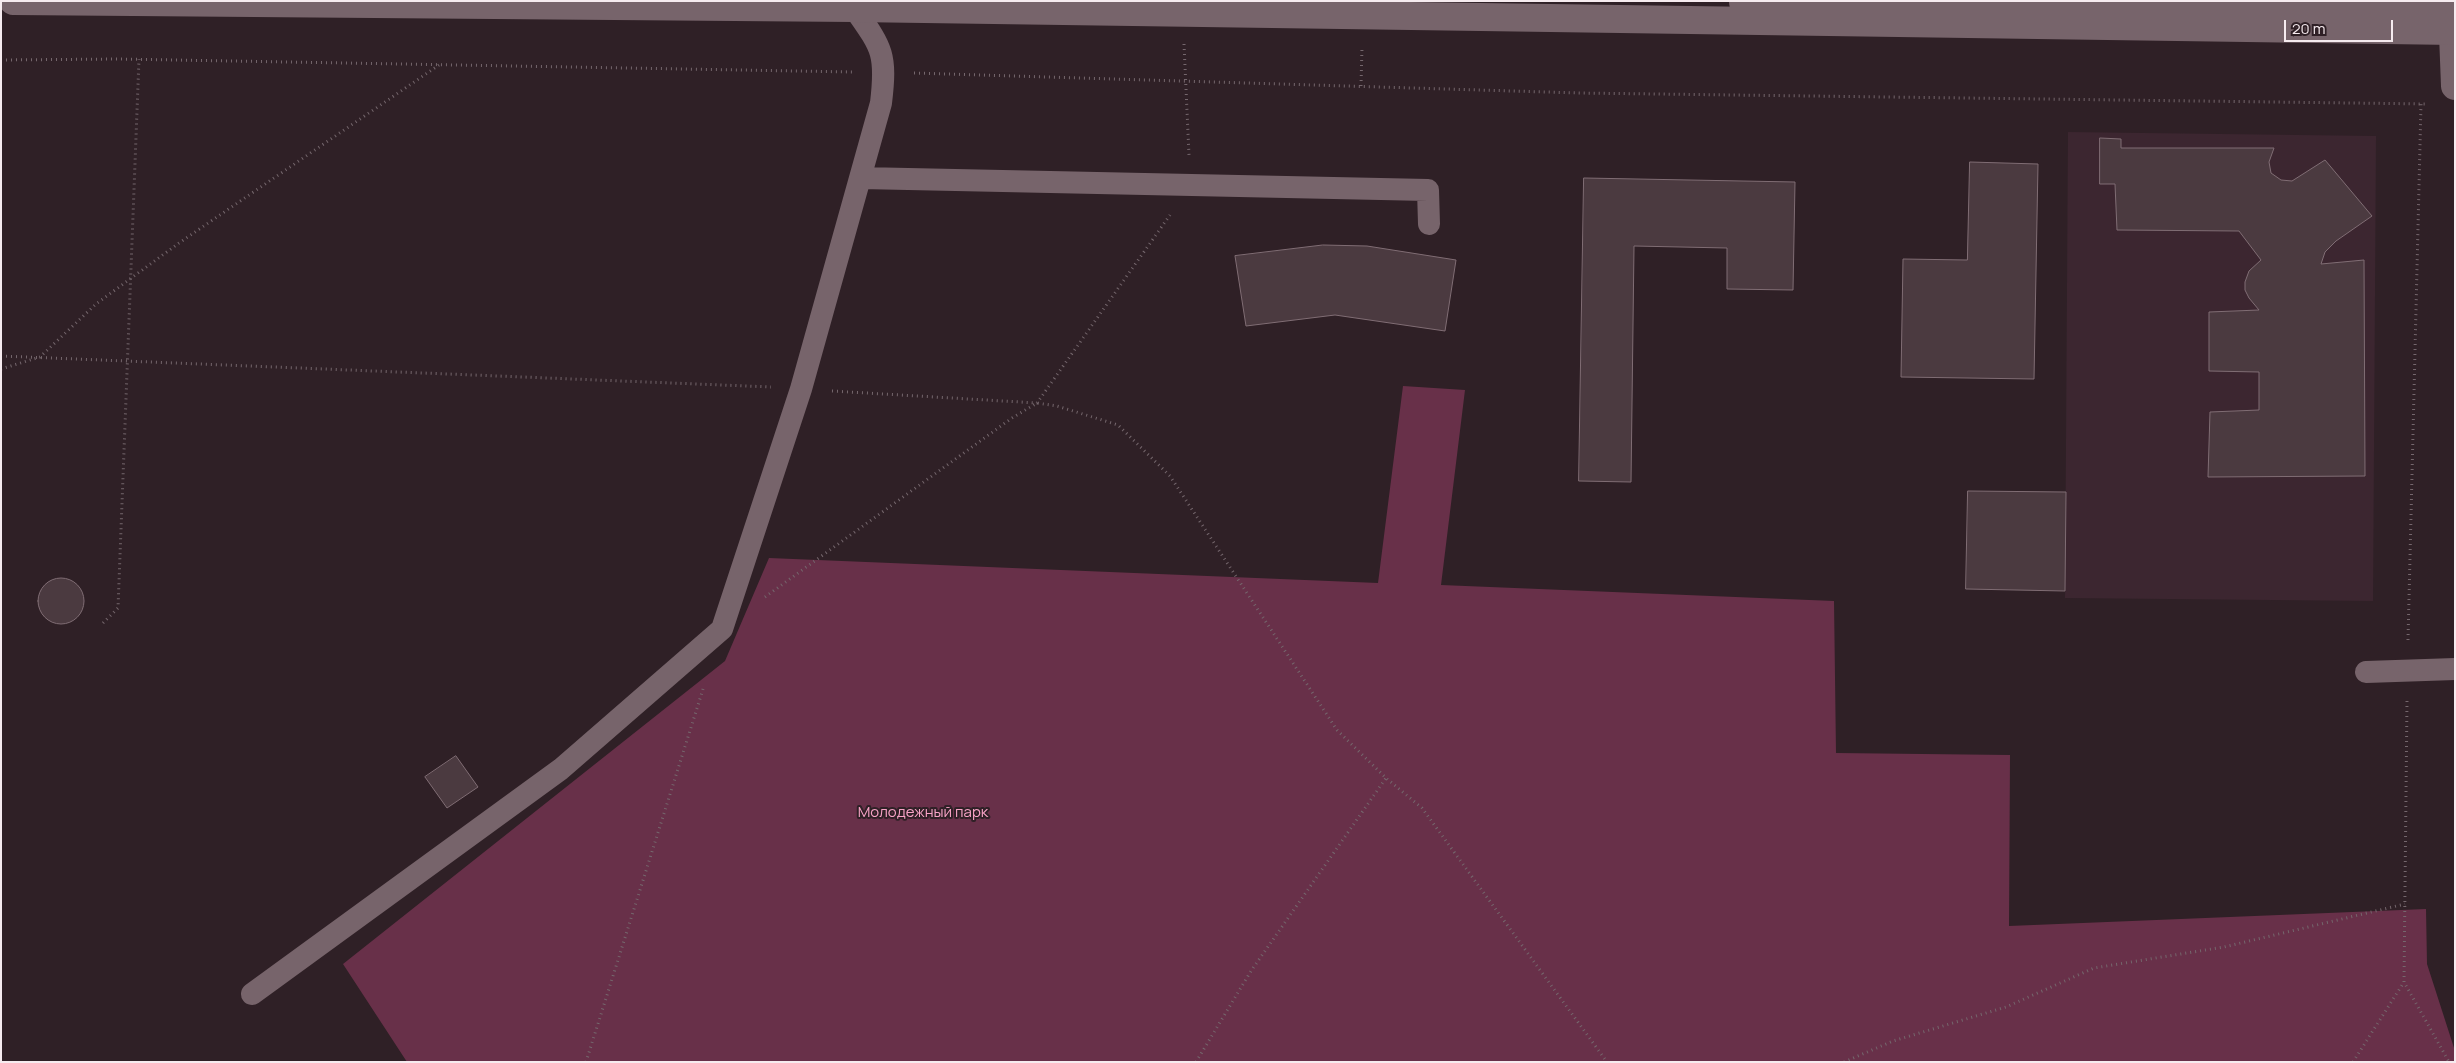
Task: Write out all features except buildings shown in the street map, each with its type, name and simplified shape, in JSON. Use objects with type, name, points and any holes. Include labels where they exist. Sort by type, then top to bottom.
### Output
[{"type":"street","points":[[12,1],[854,8],[1274,8],[2453,19]]},
{"type":"street","points":[[1639,1],[2198,3],[2453,19]]},
{"type":"street","points":[[2453,19],[2455,86]]},
{"type":"lane","points":[[252,994],[561,768],[722,629],[801,389],[881,103],[884,72],[882,55],[875,39],[854,8]]},
{"type":"lane","points":[[861,178],[1428,190],[1429,224]]},
{"type":"lane","points":[[2366,672],[2455,669]]},
{"type":"path","points":[[1,60],[139,59],[884,72],[1579,93],[2430,104]]},
{"type":"path","points":[[103,624],[118,608],[139,59]]},
{"type":"path","points":[[1,369],[40,357],[96,304],[130,279],[440,64]]},
{"type":"path","points":[[762,600],[1012,418],[1037,403],[1171,213],[1186,185],[1189,157],[1184,80]]},
{"type":"path","points":[[2421,104],[2407,670],[2404,982],[2449,1062]]},
{"type":"path","points":[[1,356],[801,389],[1037,403],[1057,406],[1118,425],[1170,476],[1337,730],[1386,778],[1422,808],[1606,1062]]},
{"type":"path","points":[[586,1062],[707,676]]},
{"type":"path","points":[[1196,1062],[1250,971],[1386,778]]},
{"type":"path","points":[[1844,1062],[1893,1041],[2006,1007],[2094,968],[2224,947],[2405,904]]},
{"type":"path","points":[[2353,1062],[2404,982]]},
{"type":"shaded area","points":[[2068,132],[2376,136],[2373,601],[2065,598]]},
{"type":"green space","name":"Молодежный парк","points":[[1403,386],[1465,390],[1441,585],[1834,601],[1836,753],[2010,755],[2009,926],[2426,909],[2427,964],[2455,1051],[2455,1062],[407,1062],[343,964],[725,661],[769,558],[1378,583]]}]
